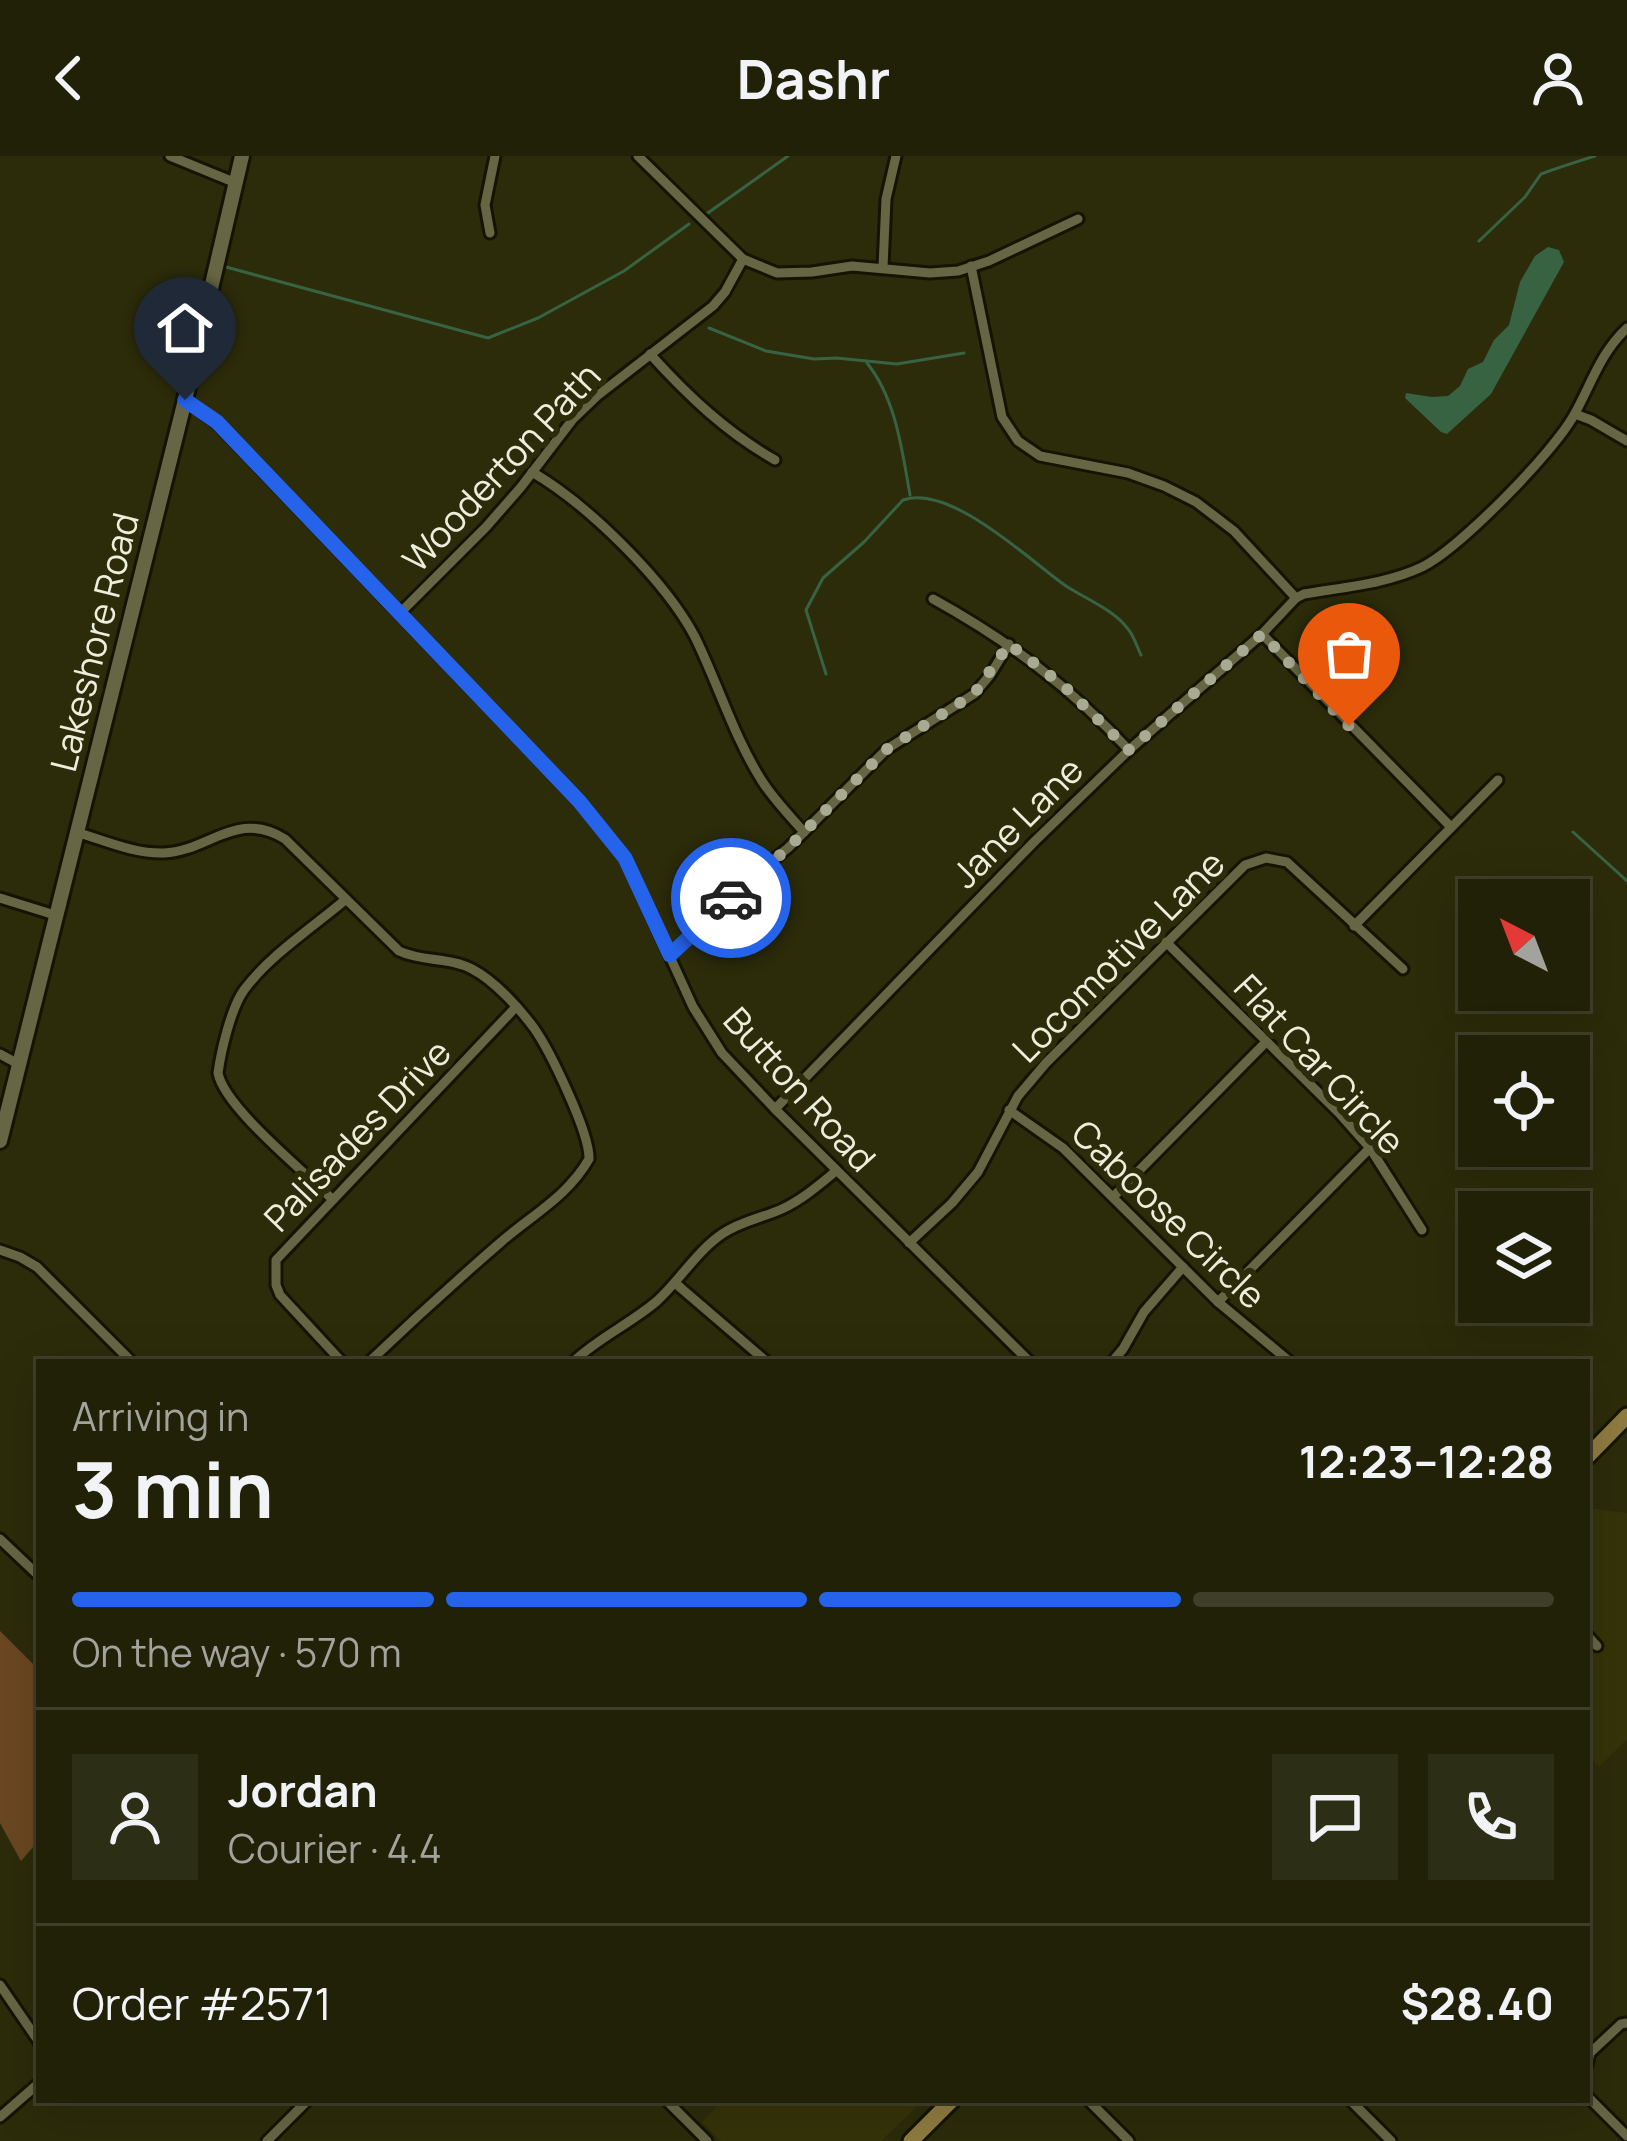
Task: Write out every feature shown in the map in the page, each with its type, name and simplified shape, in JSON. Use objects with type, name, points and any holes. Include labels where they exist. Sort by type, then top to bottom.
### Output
[{"type":"main road","points":[[1590,1453],[1627,1416]]},
{"type":"main road","points":[[911,2141],[949,2103]]},
{"type":"street","points":[[170,156],[236,183]]},
{"type":"street","name":"Lakeshore Road","points":[[1,1131],[79,833],[242,156]]},
{"type":"street","points":[[490,232],[485,205],[494,156]]},
{"type":"street","points":[[638,156],[743,259],[777,273],[852,266],[958,271],[1078,219]]},
{"type":"street","points":[[648,166],[658,156]]},
{"type":"street","points":[[883,267],[886,199],[896,156]]},
{"type":"street","name":"Wooderton Path","points":[[400,613],[486,527],[573,419],[713,306],[743,259]]},
{"type":"street","points":[[970,266],[1001,416],[1018,441],[1040,456],[1128,473],[1196,502],[1234,531],[1296,598],[1386,580],[1425,566],[1458,542],[1555,444],[1592,375],[1627,328]]},
{"type":"street","points":[[650,355],[699,407],[775,460]]},
{"type":"street","name":"Button Road","points":[[185,400],[217,422],[605,831],[625,858],[707,1033],[741,1076],[1027,1359]]},
{"type":"street","points":[[1575,414],[1627,441]]},
{"type":"street","points":[[532,472],[586,510],[660,586],[693,635],[761,780],[804,832]]},
{"type":"street","name":"Jane Lane","points":[[775,1109],[1021,855],[1296,598]]},
{"type":"street","points":[[933,599],[1009,644],[1064,686],[1129,750]]},
{"type":"street","points":[[1262,634],[1451,827]]},
{"type":"street","points":[[670,955],[887,749],[974,694],[1009,644]]},
{"type":"street","points":[[1354,926],[1498,781]]},
{"type":"street","points":[[79,833],[162,853],[232,830],[259,828],[285,839],[399,951],[469,966],[534,1028],[587,1142],[589,1160],[566,1191],[447,1288],[372,1359]]},
{"type":"street","name":"Locomotive Lane","points":[[909,1243],[978,1172],[1009,1110],[1046,1064],[1245,865],[1266,858],[1286,862],[1403,969]]},
{"type":"street","points":[[0,898],[58,916]]},
{"type":"street","points":[[332,1199],[232,1102],[218,1073],[242,992],[345,900]]},
{"type":"street","name":"Flat Car Circle","points":[[1166,942],[1370,1148],[1422,1231]]},
{"type":"street","name":"Palisades Drive","points":[[339,1359],[289,1309],[276,1285],[275,1266],[282,1251],[515,1007]]},
{"type":"street","points":[[1114,1196],[1266,1042]]},
{"type":"street","points":[[0,1054],[20,1064]]},
{"type":"street","name":"Caboose Circle","points":[[1009,1110],[1064,1148],[1218,1302],[1287,1359]]},
{"type":"street","points":[[1218,1302],[1370,1148]]},
{"type":"street","points":[[576,1359],[634,1320],[722,1234],[803,1198],[836,1171]]},
{"type":"street","points":[[0,1250],[37,1267],[129,1359]]},
{"type":"street","points":[[1115,1359],[1144,1312],[1183,1267]]},
{"type":"street","points":[[675,1282],[764,1359]]},
{"type":"street","points":[[0,1539],[36,1573]]},
{"type":"street","points":[[1590,1638],[1597,1646]]},
{"type":"street","points":[[0,1985],[36,2038]]},
{"type":"street","points":[[1590,2053],[1627,2023]]},
{"type":"street","points":[[0,2117],[36,2086]]},
{"type":"street","points":[[1590,2099],[1627,2136]]},
{"type":"street","points":[[267,2141],[305,2103]]},
{"type":"street","points":[[669,2103],[707,2141]]},
{"type":"street","points":[[1091,2103],[1129,2141]]},
{"type":"street","points":[[1353,2103],[1391,2141]]},
{"type":"shaded area","points":[[1548,247],[1559,250],[1564,262],[1491,394],[1447,434],[1441,432],[1405,398],[1406,393],[1448,396],[1460,386],[1468,369],[1483,362],[1494,340],[1509,325],[1520,282],[1535,256]]},
{"type":"shaded area","points":[[1590,1508],[1627,1513],[1627,1739],[1599,1767],[1590,1757]]},
{"type":"shaded area","points":[[0,1631],[36,1667],[36,1844],[21,1861],[0,1823]]},
{"type":"shaded area","points":[[720,2103],[921,2103],[881,2141],[721,2141],[702,2122]]},
{"type":"waterway","points":[[705,215],[788,156]]},
{"type":"waterway","points":[[1479,241],[1525,197],[1541,174],[1595,156]]},
{"type":"waterway","points":[[226,267],[488,338],[538,318],[624,271],[689,224]]},
{"type":"waterway","points":[[709,328],[766,351],[814,359],[897,364],[964,353]]},
{"type":"waterway","points":[[867,363],[891,409],[910,495]]},
{"type":"waterway","points":[[826,674],[806,610],[823,578],[903,500],[922,498],[966,513],[1066,586],[1108,610],[1130,632],[1141,655]]},
{"type":"waterway","points":[[1573,832],[1627,881]]},
{"type":"way so far","points":[[731,898],[887,749],[974,694],[1009,644],[1064,686],[1129,750],[1262,634],[1349,726]]},
{"type":"route","points":[[185,400],[217,422],[579,801],[625,858],[670,955],[731,898]]}]
